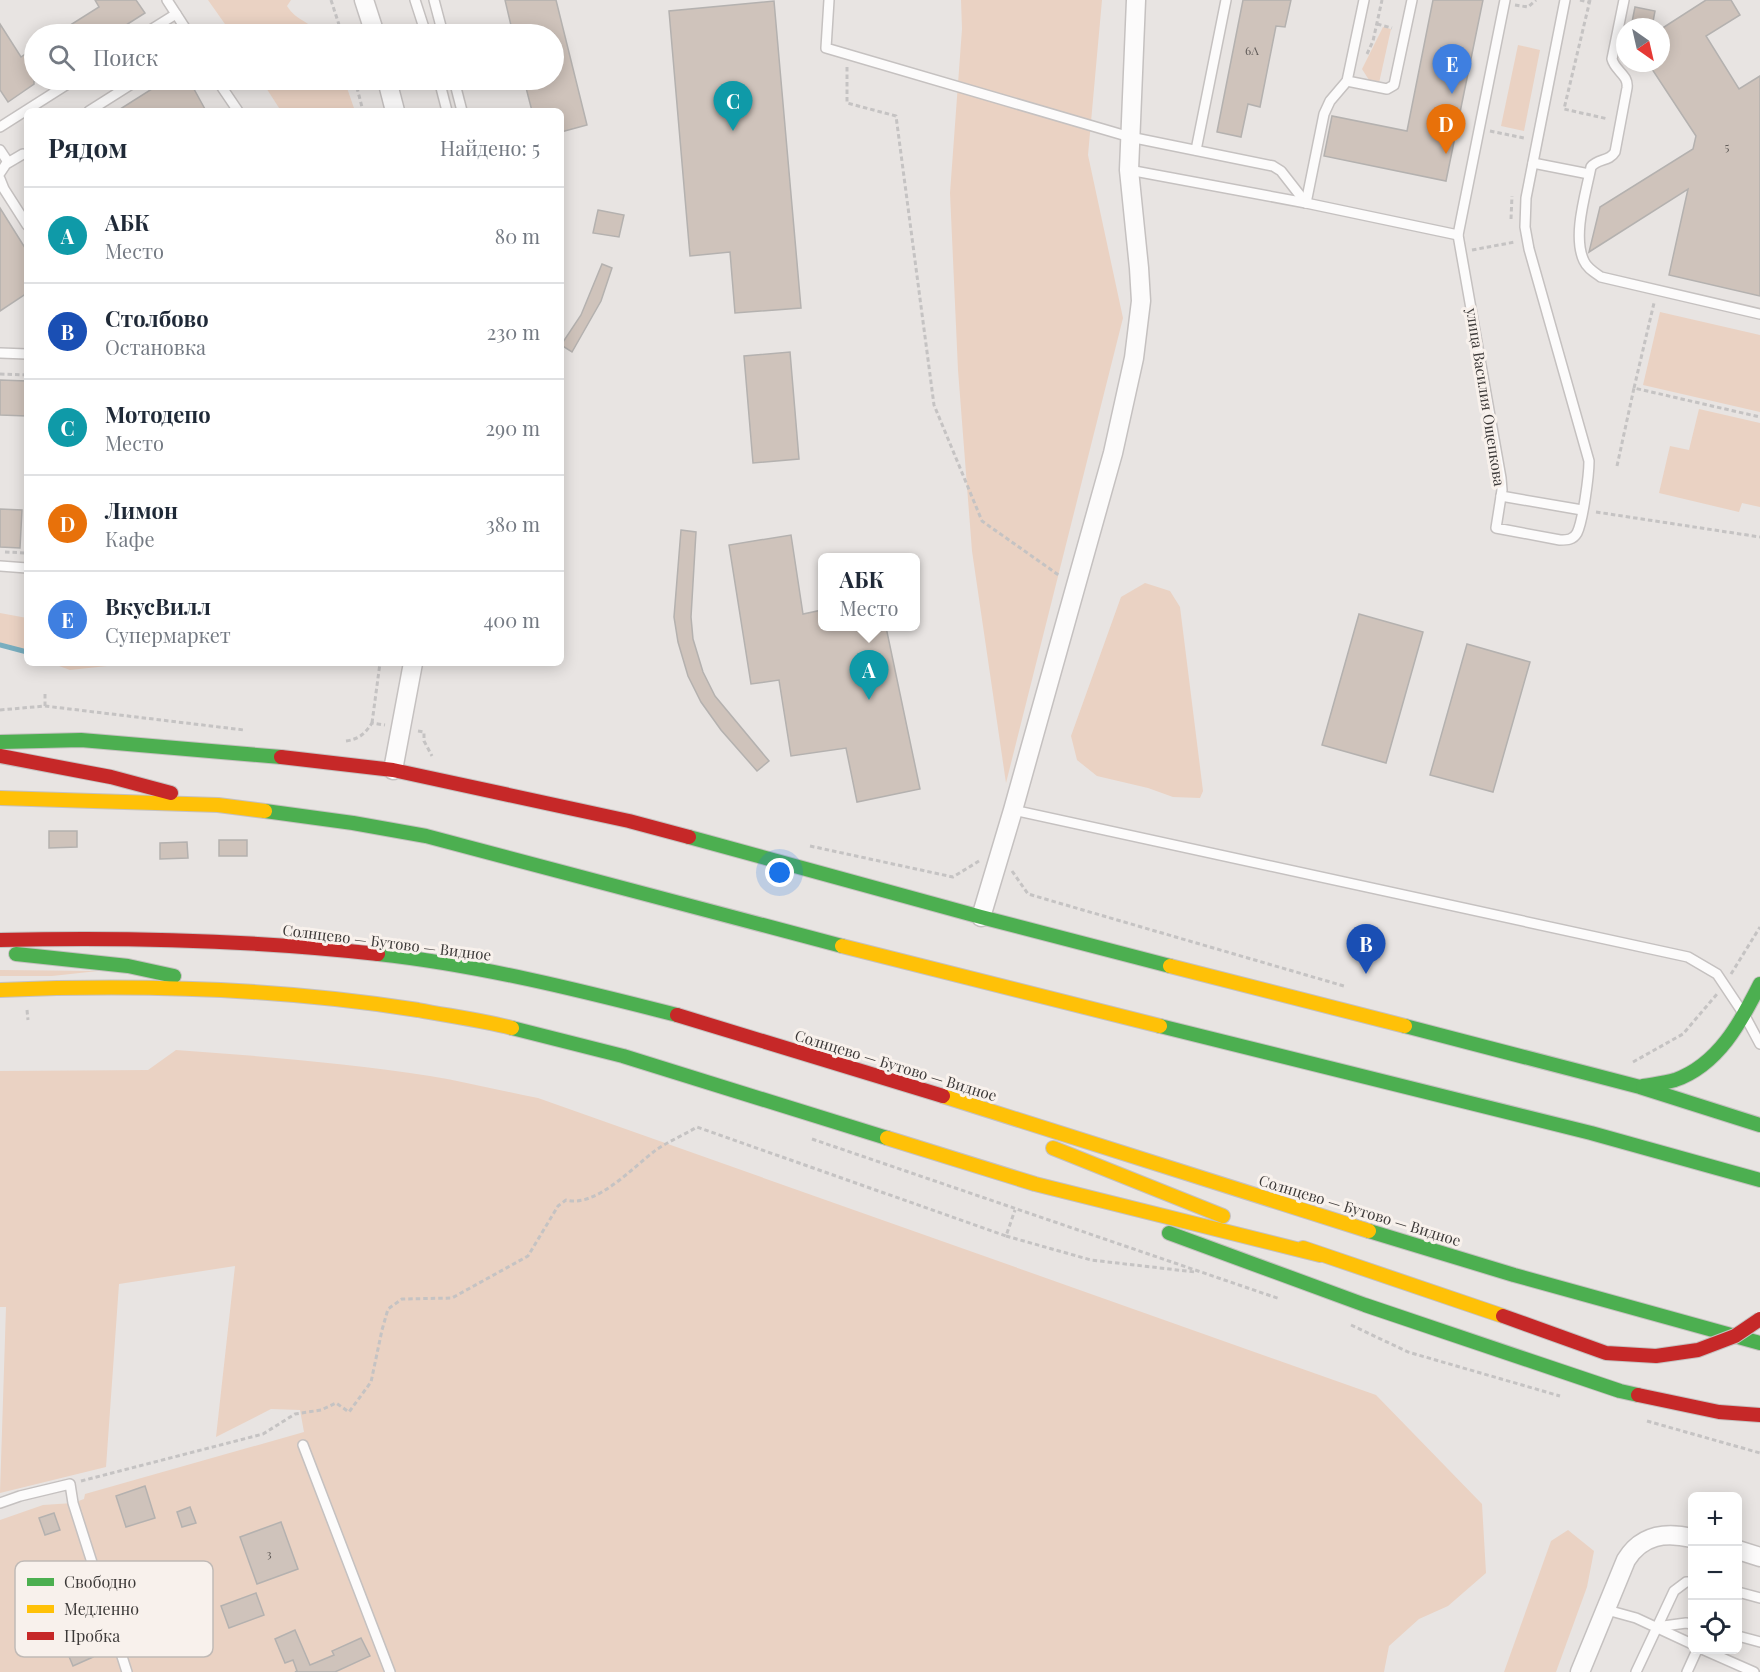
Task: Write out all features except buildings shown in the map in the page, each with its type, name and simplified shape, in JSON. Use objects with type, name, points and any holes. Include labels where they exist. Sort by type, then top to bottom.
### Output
[{"type":"main road","points":[[0,742],[81,740],[292,758],[393,770],[629,821],[981,917],[1640,1087],[1760,1125]]},
{"type":"main road","points":[[0,756],[111,777],[218,806]]},
{"type":"main road","points":[[0,798],[218,806],[353,823],[426,836],[801,936],[1591,1133],[1760,1180]]},
{"type":"main road","name":"Солнцево — Бутово — Видное","points":[[0,940],[165,938],[285,945],[437,963],[522,978],[616,999],[856,1070],[1478,1264],[1760,1343]]},
{"type":"main road","points":[[0,953],[128,966],[252,991]]},
{"type":"main road","points":[[1640,1087],[1679,1078],[1701,1065],[1725,1044],[1745,1016],[1760,984]]},
{"type":"main road","points":[[0,990],[92,986],[252,991],[361,1001],[488,1022],[623,1056],[1035,1184],[1365,1305],[1620,1391],[1719,1412],[1760,1414]]},
{"type":"main road","points":[[856,1070],[1011,1132]]},
{"type":"main road","points":[[1044,1145],[1320,1255],[1606,1353],[1656,1356],[1698,1350],[1735,1336],[1760,1319]]},
{"type":"main road","points":[[1035,1184],[1320,1255]]},
{"type":"street","points":[[364,0],[372,24]]},
{"type":"street","points":[[981,917],[1113,453],[1139,328],[1141,301],[1139,268],[1129,170],[1136,0]]},
{"type":"street","points":[[390,90],[394,108]]},
{"type":"street","points":[[393,770],[412,666]]},
{"type":"street","points":[[1580,1672],[1626,1560],[1641,1543],[1661,1534],[1688,1537]]},
{"type":"street","points":[[1742,1552],[1760,1557]]},
{"type":"lane","points":[[167,0],[182,24]]},
{"type":"lane","points":[[416,0],[423,24]]},
{"type":"lane","points":[[434,0],[440,24]]},
{"type":"lane","points":[[829,0],[826,48],[1130,137],[1273,166],[1281,171],[1306,203]]},
{"type":"lane","points":[[1196,150],[1226,0]]},
{"type":"lane","points":[[1306,203],[1327,107],[1347,81],[1364,0]]},
{"type":"lane","points":[[1347,81],[1387,89],[1394,85],[1412,0]]},
{"type":"lane","name":"улица Василия Ощепкова","points":[[1505,1],[1458,235],[1502,478],[1496,528],[1569,540],[1578,532],[1588,479],[1588,461],[1527,240],[1524,215],[1565,0]]},
{"type":"lane","points":[[1624,0],[1612,59],[1628,84],[1613,156],[1595,162],[1589,174],[1579,226],[1583,261],[1600,277],[1760,314]]},
{"type":"lane","points":[[160,24],[176,14]]},
{"type":"lane","points":[[30,108],[58,90]]},
{"type":"lane","points":[[94,108],[122,90]]},
{"type":"lane","points":[[224,90],[236,108]]},
{"type":"lane","points":[[442,90],[446,108]]},
{"type":"lane","points":[[457,90],[461,108]]},
{"type":"lane","points":[[0,127],[24,112]]},
{"type":"lane","points":[[0,150],[8,162]]},
{"type":"lane","points":[[0,173],[8,162],[24,156]]},
{"type":"lane","points":[[1533,163],[1589,174]]},
{"type":"lane","points":[[1129,170],[1306,203],[1458,235]]},
{"type":"lane","points":[[0,179],[24,220]]},
{"type":"lane","points":[[0,353],[24,354]]},
{"type":"lane","points":[[1501,496],[1582,510]]},
{"type":"lane","points":[[0,566],[24,568]]},
{"type":"lane","points":[[1013,810],[1688,957],[1717,974],[1745,1016],[1760,1044]]},
{"type":"lane","points":[[303,1445],[390,1672]]},
{"type":"lane","points":[[0,1503],[70,1484],[73,1503],[92,1561]]},
{"type":"lane","points":[[1636,1672],[1674,1591],[1688,1582]]},
{"type":"lane","points":[[1742,1593],[1760,1598]]},
{"type":"lane","points":[[1607,1610],[1656,1627],[1688,1642]]},
{"type":"lane","points":[[1656,1627],[1688,1623]]},
{"type":"lane","points":[[1742,1637],[1760,1642]]},
{"type":"lane","points":[[1687,1672],[1695,1654]]},
{"type":"lane","points":[[1711,1654],[1736,1668],[1754,1672]]},
{"type":"lane","points":[[122,1657],[127,1672]]},
{"type":"path","points":[[331,0],[339,24]]},
{"type":"path","points":[[1505,1],[1528,7],[1536,0]]},
{"type":"path","points":[[1580,0],[1590,1],[1564,109],[1621,123]]},
{"type":"path","points":[[846,54],[847,103],[896,116],[934,405],[982,521],[1076,587]]},
{"type":"path","points":[[358,90],[362,108]]},
{"type":"path","points":[[1479,129],[1524,138]]},
{"type":"path","points":[[1461,252],[1527,240]]},
{"type":"path","points":[[1617,466],[1657,290]]},
{"type":"path","points":[[0,374],[24,375]]},
{"type":"path","points":[[1634,388],[1760,417]]},
{"type":"path","points":[[1582,510],[1760,537]]},
{"type":"path","points":[[0,552],[24,553]]},
{"type":"path","points":[[372,723],[380,666]]},
{"type":"path","points":[[45,691],[45,706]]},
{"type":"path","points":[[1010,867],[1028,894],[1348,987]]},
{"type":"path","points":[[1633,1062],[1683,1035],[1724,985],[1760,927]]},
{"type":"path","points":[[27,1010],[28,1020]]},
{"type":"path","points":[[70,1484],[263,1434],[295,1414],[321,1410],[336,1403],[349,1412],[371,1382],[381,1330],[388,1309],[402,1299],[452,1298],[528,1256],[558,1206],[566,1200],[577,1203],[610,1187],[658,1149],[697,1127],[1006,1236],[1091,1260],[1203,1273]]},
{"type":"path","points":[[806,1137],[1282,1300]]},
{"type":"path","points":[[1006,1236],[1015,1210]]},
{"type":"path","points":[[1349,1324],[1408,1352]]},
{"type":"shaded area","points":[[208,0],[291,0],[287,6],[308,24],[225,24]]},
{"type":"shaded area","points":[[961,0],[1102,0],[1088,155],[1123,318],[1006,783],[972,551],[958,370],[950,193],[962,29]]},
{"type":"shaded area","points":[[1383,27],[1391,29],[1379,83],[1369,80],[1362,69]]},
{"type":"shaded area","points":[[1518,45],[1540,50],[1524,131],[1501,126]]},
{"type":"shaded area","points":[[267,90],[348,90],[354,108],[279,108]]},
{"type":"shaded area","points":[[1660,312],[1760,335],[1760,412],[1643,385]]},
{"type":"shaded area","points":[[1699,409],[1760,423],[1760,507],[1742,503],[1739,512],[1659,493],[1670,446],[1689,450]]},
{"type":"shaded area","points":[[1145,583],[1170,591],[1180,607],[1203,791],[1200,798],[1173,797],[1148,788],[1097,776],[1077,760],[1071,736],[1121,597]]},
{"type":"shaded area","points":[[0,613],[24,617],[24,653],[0,643]]},
{"type":"shaded area","points":[[59,666],[107,666],[70,670]]},
{"type":"shaded area","points":[[0,970],[98,971],[52,976],[0,976]]},
{"type":"shaded area","points":[[176,1050],[303,1060],[398,1071],[444,1078],[538,1098],[1376,1395],[1482,1504],[1486,1573],[1448,1606],[1419,1619],[1389,1646],[1384,1672],[0,1672],[0,1520],[43,1505],[73,1503],[84,1499],[85,1494],[304,1432],[300,1410],[271,1409],[216,1437],[235,1266],[119,1284],[106,1467],[0,1493],[6,1307],[0,1307],[0,1071],[148,1070]]},
{"type":"shaded area","points":[[1568,1530],[1594,1551],[1587,1587],[1556,1672],[1504,1672],[1551,1541]]},
{"type":"waterway","points":[[0,645],[24,651]]},
{"type":"traffic: fast","points":[[0,742],[81,740],[281,757]]},
{"type":"traffic: fast","points":[[265,811],[426,836],[842,946]]},
{"type":"traffic: fast","points":[[689,837],[1170,966]]},
{"type":"traffic: fast","points":[[16,954],[128,966],[174,976]]},
{"type":"traffic: fast","points":[[378,954],[491,972],[677,1015]]},
{"type":"traffic: fast","points":[[1643,1086],[1675,1080],[1704,1064],[1716,1053],[1736,1027],[1760,984]]},
{"type":"traffic: fast","points":[[1160,1026],[1591,1133],[1760,1180]]},
{"type":"traffic: fast","points":[[1405,1026],[1640,1087],[1760,1125]]},
{"type":"traffic: fast","points":[[512,1028],[623,1056],[887,1138]]},
{"type":"traffic: fast","points":[[1369,1231],[1514,1275],[1760,1343]]},
{"type":"traffic: fast","points":[[1169,1233],[1365,1305],[1620,1391],[1638,1395]]},
{"type":"traffic: slow","points":[[0,798],[218,805],[265,811]]},
{"type":"traffic: slow","points":[[842,946],[1160,1026]]},
{"type":"traffic: slow","points":[[1170,966],[1405,1026]]},
{"type":"traffic: slow","points":[[0,990],[157,988],[262,992],[418,1010],[512,1028]]},
{"type":"traffic: slow","points":[[943,1096],[1369,1231]]},
{"type":"traffic: slow","points":[[887,1138],[1035,1184],[1320,1255]]},
{"type":"traffic: slow","points":[[1053,1148],[1223,1216]]},
{"type":"traffic: slow","points":[[1303,1248],[1503,1316]]},
{"type":"traffic: jam","points":[[0,756],[111,777],[171,793]]},
{"type":"traffic: jam","points":[[281,757],[393,770],[629,821],[689,837]]},
{"type":"traffic: jam","points":[[0,940],[189,941],[284,945],[378,954]]},
{"type":"traffic: jam","points":[[677,1015],[943,1096]]},
{"type":"traffic: jam","points":[[1503,1316],[1606,1353],[1656,1356],[1698,1350],[1735,1336],[1760,1319]]},
{"type":"traffic: jam","points":[[1638,1395],[1719,1412],[1760,1415]]},
{"type":"place","name":"ВкусВилл","points":[[1452,94]]},
{"type":"place","name":"Мотодепо","points":[[733,131]]},
{"type":"place","name":"Лимон","points":[[1446,154]]},
{"type":"place","name":"АБК","points":[[869,700]]},
{"type":"place","name":"Столбово","points":[[1366,974]]}]
